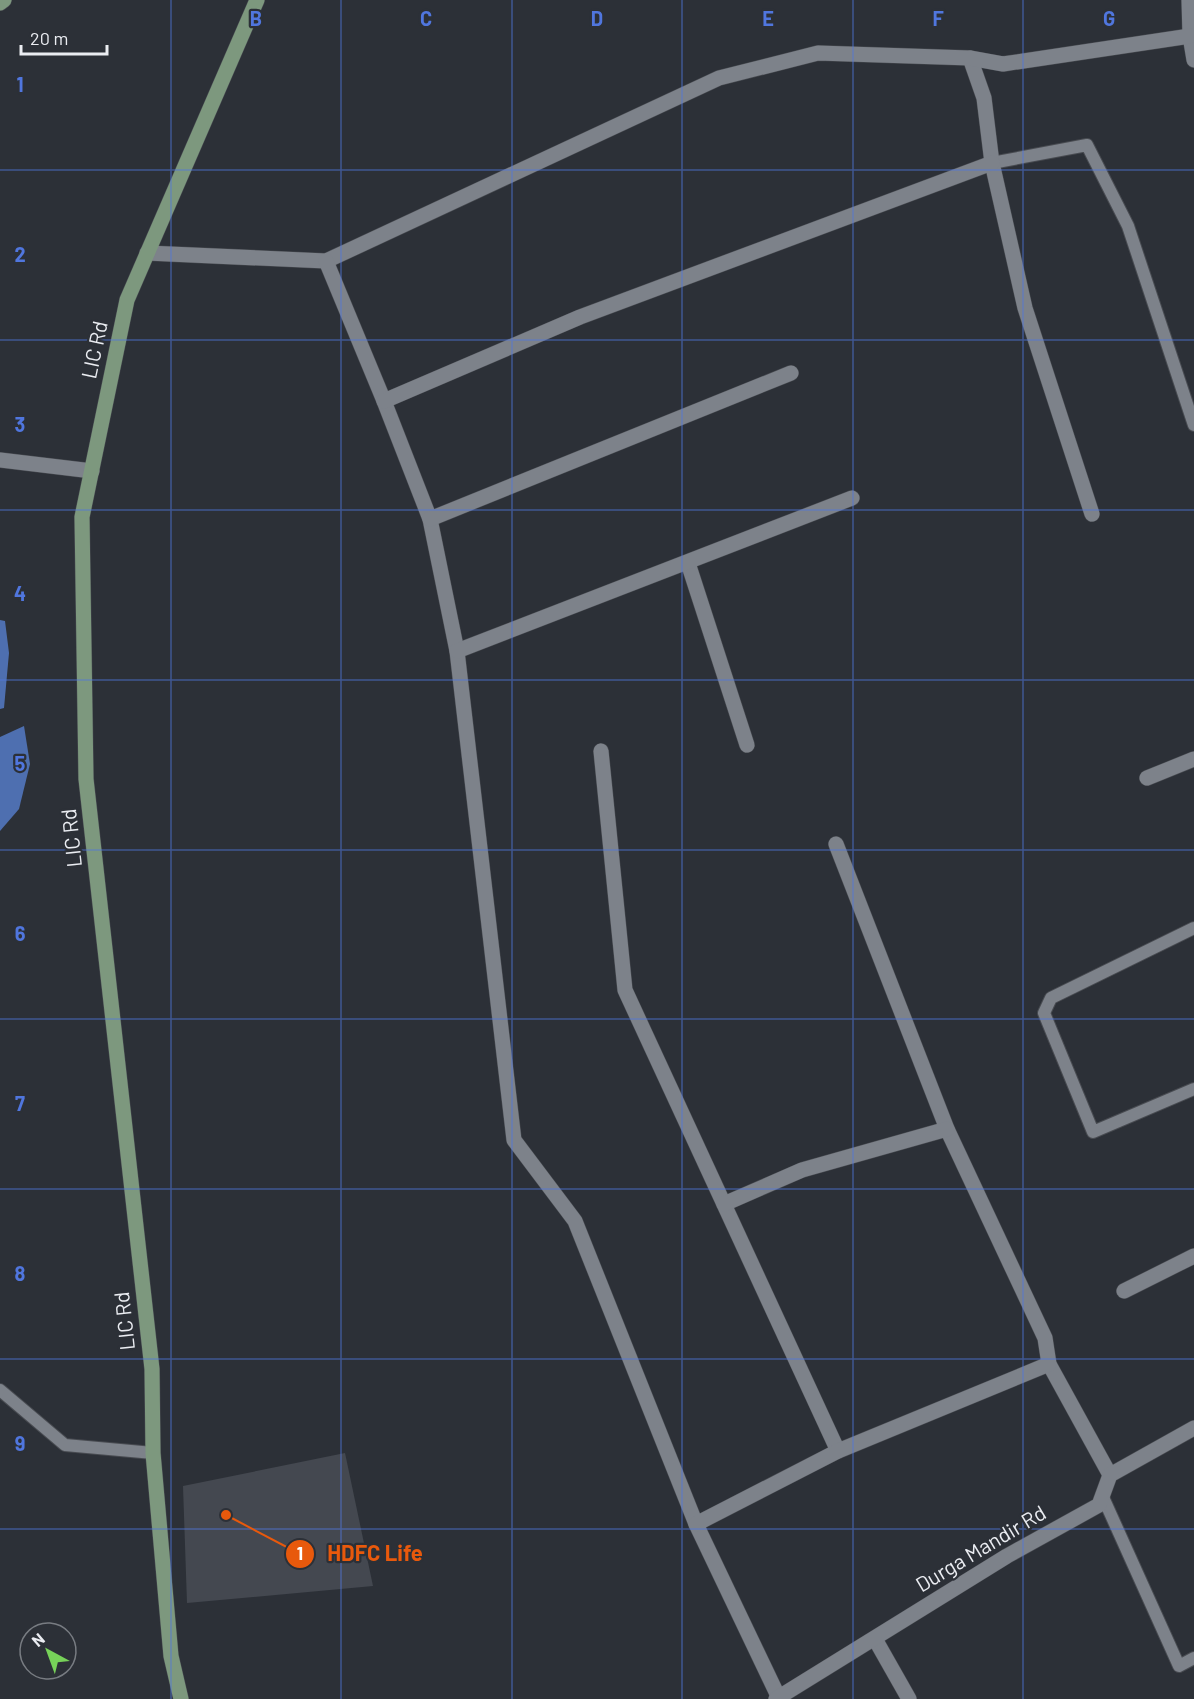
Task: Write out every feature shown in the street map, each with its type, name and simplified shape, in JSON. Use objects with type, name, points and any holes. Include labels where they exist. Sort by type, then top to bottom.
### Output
[{"type":"main road","name":"LIC Rd","points":[[181,1699],[171,1656],[153,1453],[152,1369],[86,779],[82,517],[127,300],[257,0]]},
{"type":"street","points":[[1189,0],[1190,36],[1194,60]]},
{"type":"street","points":[[147,254],[326,261],[719,78],[818,53],[970,58],[1002,64],[1190,36]]},
{"type":"street","points":[[970,58],[984,98],[992,163],[1025,308],[1092,514]]},
{"type":"street","points":[[384,401],[580,317],[992,163]]},
{"type":"street","points":[[326,261],[430,519],[457,651],[514,1140],[575,1221],[696,1524],[778,1699]]},
{"type":"street","points":[[430,519],[791,373]]},
{"type":"street","points":[[0,460],[92,471]]},
{"type":"street","points":[[457,651],[852,498]]},
{"type":"street","points":[[688,562],[747,745]]},
{"type":"street","points":[[601,751],[625,990],[838,1451]]},
{"type":"street","points":[[1147,778],[1194,759]]},
{"type":"street","points":[[836,844],[947,1129],[1045,1338],[1050,1364],[1110,1475],[1194,1428]]},
{"type":"street","points":[[724,1204],[802,1170],[947,1129]]},
{"type":"street","points":[[1124,1291],[1194,1256]]},
{"type":"street","points":[[696,1524],[838,1451],[1050,1364]]},
{"type":"street","name":"Durga Mandir Rd","points":[[778,1699],[1007,1556],[1099,1505],[1110,1475]]},
{"type":"street","points":[[875,1638],[909,1699]]},
{"type":"lane","points":[[992,163],[1087,145],[1128,226],[1194,425]]},
{"type":"lane","points":[[1194,928],[1051,998],[1044,1013],[1093,1132],[1194,1089]]},
{"type":"lane","points":[[0,1390],[65,1445],[153,1453]]},
{"type":"lane","points":[[1102,1495],[1179,1666],[1194,1658]]},
{"type":"water","points":[[0,620],[5,621],[9,653],[4,708],[0,709]]},
{"type":"water","points":[[24,726],[30,764],[19,809],[0,831],[0,737]]},
{"type":"building","points":[[345,1453],[373,1586],[187,1603],[183,1486]]},
{"type":"place","name":"HDFC Life","points":[[226,1515]]}]
